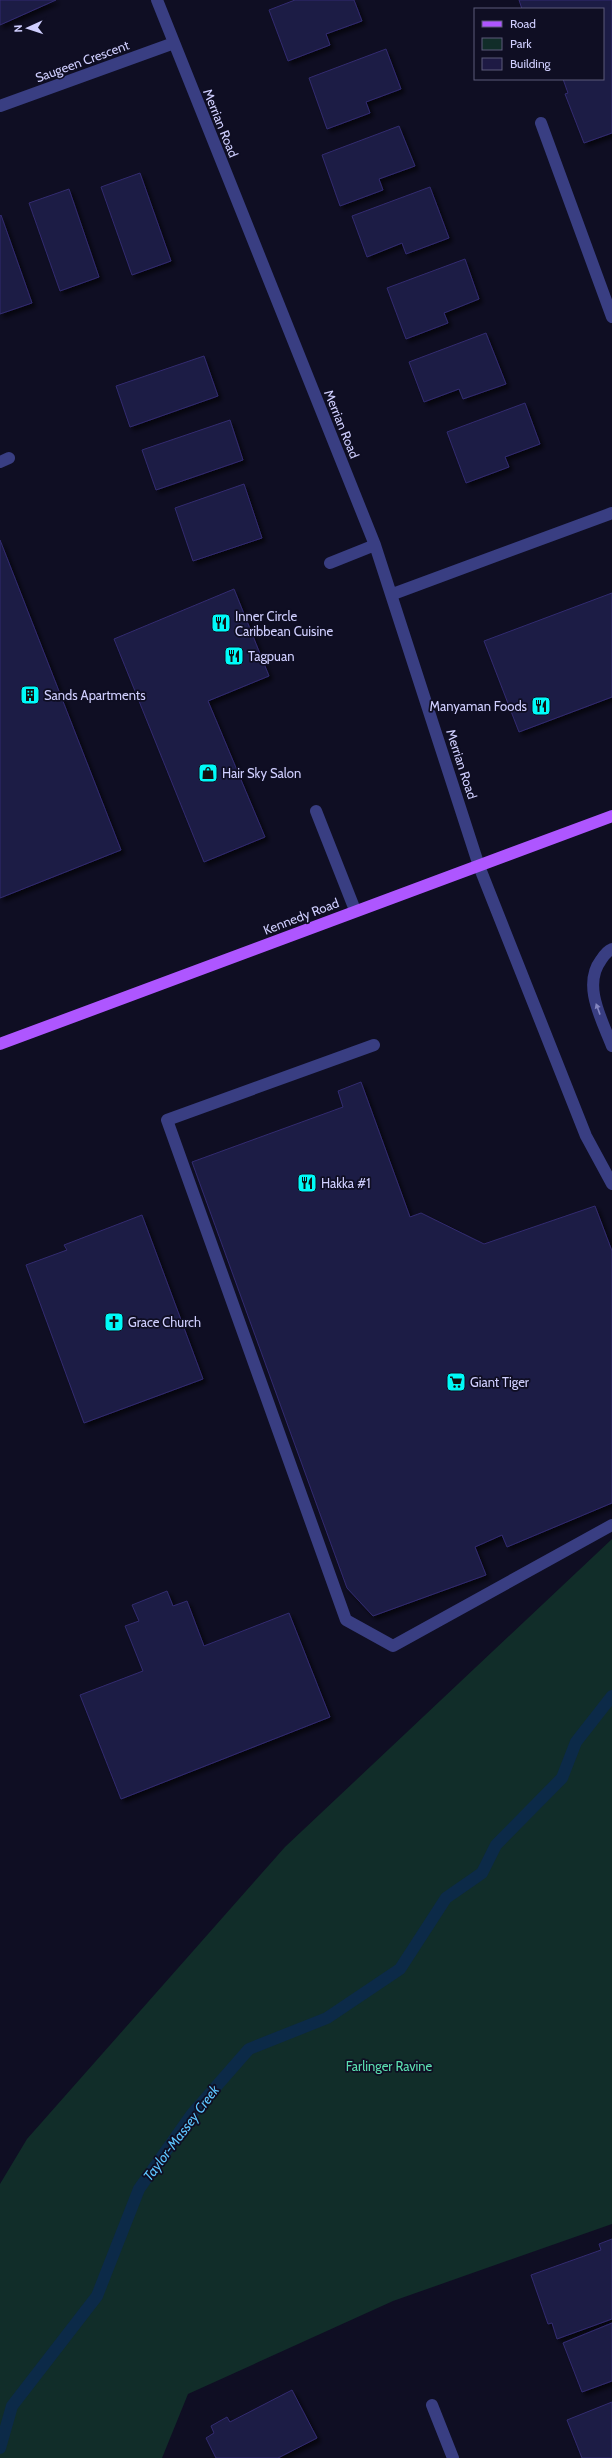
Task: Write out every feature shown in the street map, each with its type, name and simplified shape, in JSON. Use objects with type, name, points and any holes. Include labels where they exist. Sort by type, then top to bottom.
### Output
[{"type":"main road","name":"Kennedy Road","points":[[0,1044],[355,910],[479,866],[612,816]]},
{"type":"street","name":"Merrian Road","points":[[158,0],[375,545],[393,594],[479,866],[586,1136],[612,1184]]},
{"type":"street","name":"Saugeen Crescent","points":[[0,106],[174,43]]},
{"type":"street","points":[[541,122],[612,317]]},
{"type":"street","points":[[393,594],[612,513]]},
{"type":"street","points":[[330,563],[375,545]]},
{"type":"street","points":[[316,811],[355,910]]},
{"type":"street","points":[[612,949],[608,951],[596,966],[592,986],[596,1006],[612,1046]]},
{"type":"street","points":[[374,1045],[167,1120],[346,1620],[393,1646],[612,1525]]},
{"type":"street","points":[[432,2405],[453,2458]]},
{"type":"green space","name":"Farlinger Ravine","points":[[612,1539],[612,2224],[393,2301],[188,2394],[162,2458],[0,2458],[0,2184],[27,2139],[285,1847]]},
{"type":"building","points":[[0,0],[56,0],[0,25]]},
{"type":"building","points":[[295,0],[354,0],[362,21],[326,34],[330,45],[288,61],[269,10]]},
{"type":"building","points":[[519,0],[612,0],[612,133],[584,143],[565,94],[568,93],[563,80],[604,80],[604,8],[522,8]]},
{"type":"building","points":[[386,49],[401,89],[366,102],[370,113],[327,129],[309,78]]},
{"type":"building","points":[[399,126],[415,166],[379,179],[383,190],[340,206],[322,155]]},
{"type":"building","points":[[140,173],[171,261],[132,275],[101,187]]},
{"type":"building","points":[[430,187],[449,238],[406,254],[402,243],[367,257],[352,216]]},
{"type":"building","points":[[69,189],[99,277],[60,291],[29,203]]},
{"type":"building","points":[[1,215],[32,303],[0,314],[0,216]]},
{"type":"building","points":[[465,259],[479,299],[444,313],[448,323],[406,339],[387,288]]},
{"type":"building","points":[[486,333],[506,384],[463,399],[459,389],[424,402],[409,362]]},
{"type":"building","points":[[204,356],[218,396],[130,427],[116,386]]},
{"type":"building","points":[[525,403],[540,444],[505,457],[509,467],[466,483],[447,432]]},
{"type":"building","points":[[230,420],[243,460],[156,490],[142,450]]},
{"type":"building","points":[[244,484],[262,538],[193,561],[175,508]]},
{"type":"building","name":"Sands Apartments","points":[[0,540],[121,850],[0,898]]},
{"type":"building","points":[[234,589],[269,676],[208,701],[265,837],[204,862],[114,639]]},
{"type":"building","points":[[612,593],[612,697],[519,732],[484,641]]},
{"type":"building","points":[[361,1082],[410,1217],[421,1213],[484,1244],[595,1206],[612,1251],[612,1503],[507,1547],[502,1535],[475,1547],[486,1575],[373,1616],[347,1588],[192,1162],[343,1107],[338,1091]]},
{"type":"building","name":"Grace Church","points":[[142,1215],[203,1379],[84,1423],[26,1265],[67,1250],[64,1245]]},
{"type":"building","points":[[167,1591],[173,1606],[187,1601],[204,1646],[289,1613],[330,1717],[121,1799],[80,1695],[143,1671],[125,1626],[139,1621],[132,1605]]},
{"type":"building","points":[[612,2239],[612,2319],[557,2339],[552,2323],[548,2324],[531,2275],[601,2250],[599,2244]]},
{"type":"building","points":[[612,2323],[612,2381],[582,2392],[563,2343]]},
{"type":"building","points":[[292,2390],[317,2438],[278,2458],[216,2458],[206,2438],[214,2433],[211,2426],[227,2417],[230,2422]]},
{"type":"building","points":[[612,2402],[612,2458],[582,2458],[567,2420]]},
{"type":"waterway","name":"Taylor-Massey Creek","points":[[0,2448],[12,2406],[97,2296],[139,2189],[192,2114],[249,2049],[327,2018],[400,1969],[446,1898],[482,1873],[496,1845],[562,1778],[576,1742],[612,1696]]},
{"type":"place","name":"Inner Circle Caribbean Cuisine","points":[[221,623]]},
{"type":"place","name":"Tagpuan","points":[[234,656]]},
{"type":"place","name":"Sands Apartments","points":[[30,695]]},
{"type":"place","name":"Manyaman Foods","points":[[541,706]]},
{"type":"place","name":"Hair Sky Salon","points":[[208,773]]},
{"type":"place","name":"Hakka #1","points":[[307,1183]]},
{"type":"place","name":"Grace Church","points":[[114,1322]]},
{"type":"place","name":"Giant Tiger","points":[[456,1382]]}]
